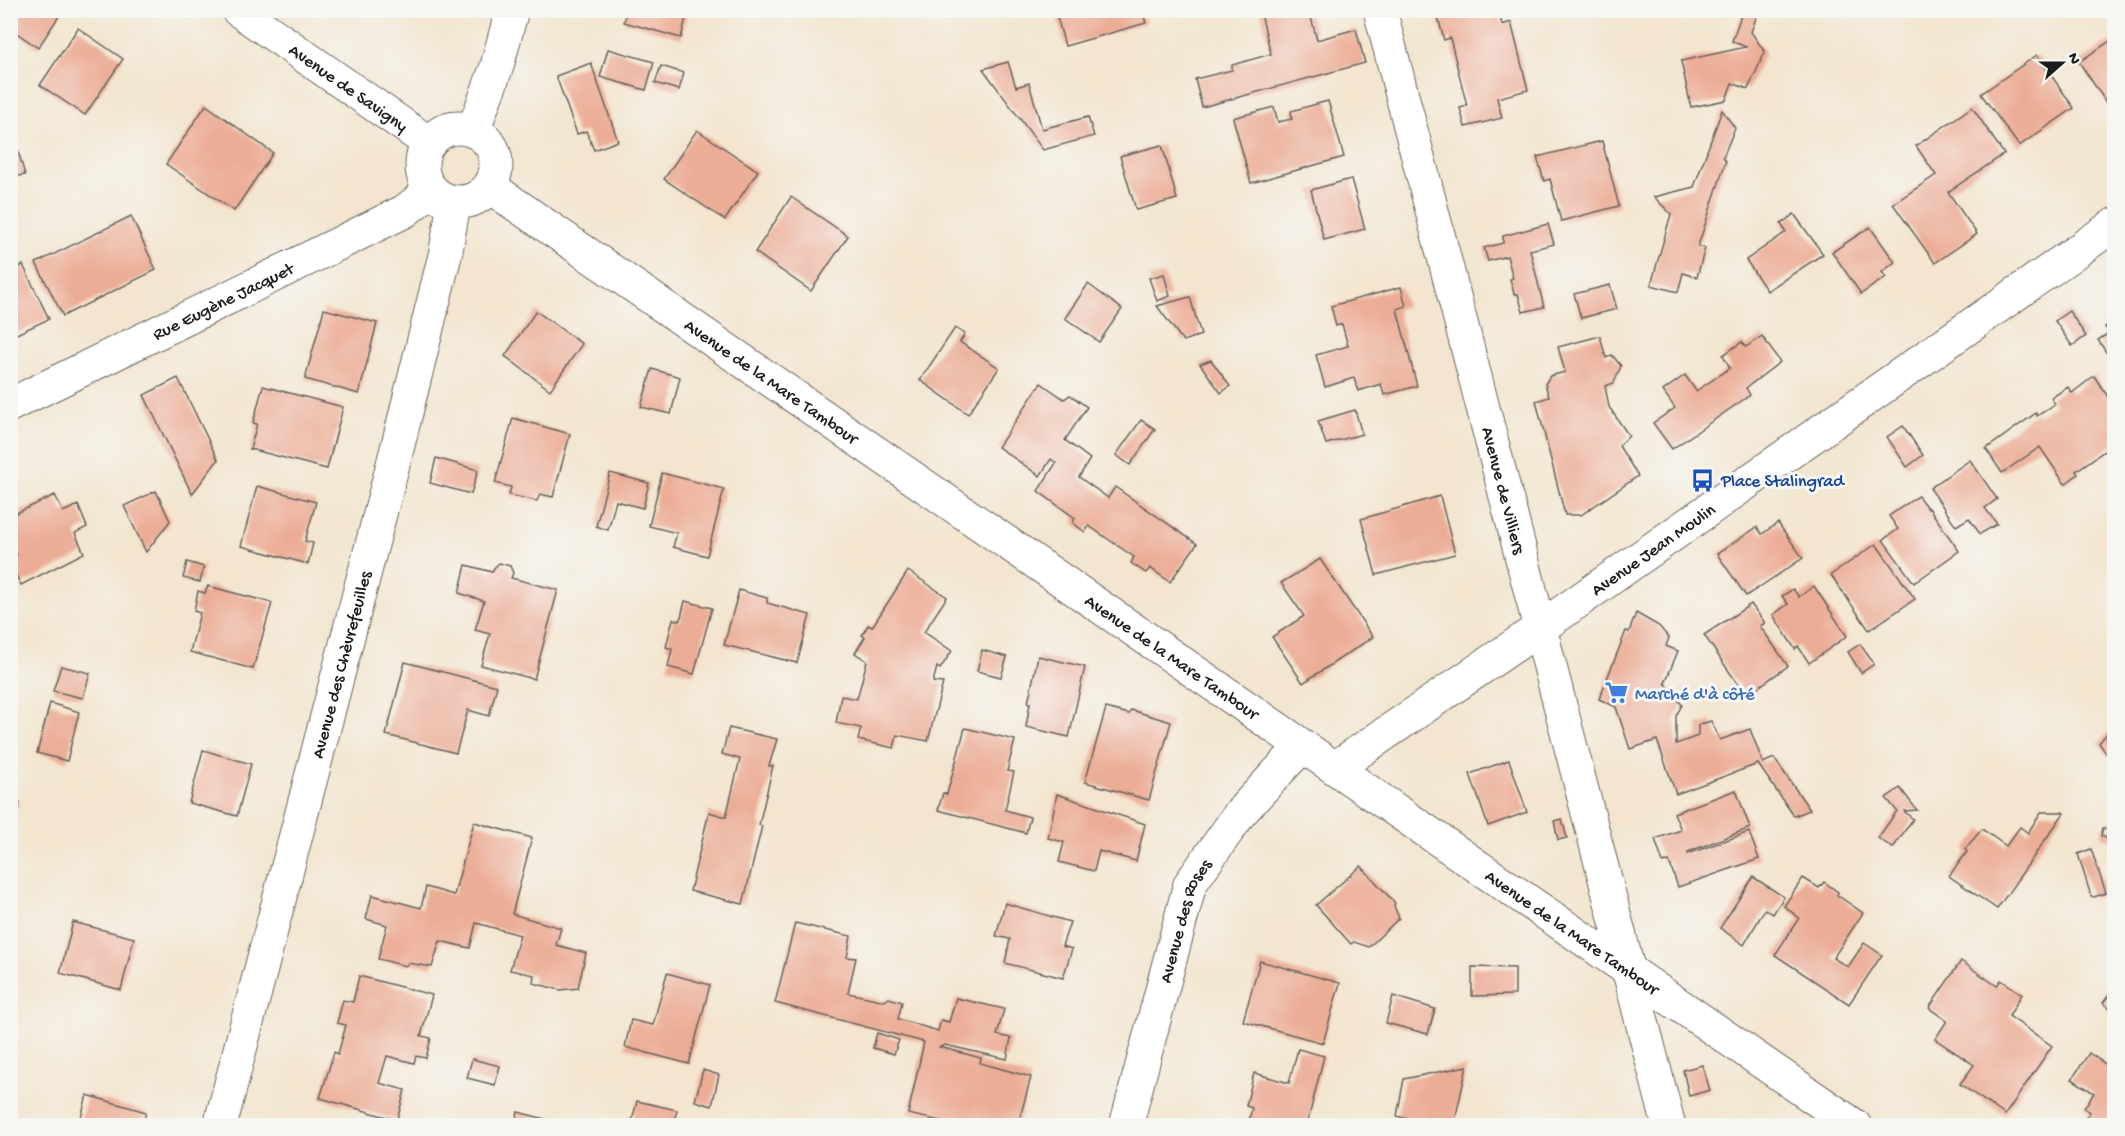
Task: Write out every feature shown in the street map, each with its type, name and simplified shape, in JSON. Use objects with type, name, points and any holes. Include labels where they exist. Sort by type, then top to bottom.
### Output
[{"type":"street","name":"Avenue de Savigny","points":[[238,10],[429,143]]},
{"type":"street","points":[[473,131],[496,66],[512,10]]},
{"type":"street","name":"Avenue de Villiers","points":[[1380,10],[1669,1125]]},
{"type":"street","points":[[461,128],[473,131],[484,138],[493,149],[497,161],[490,187],[480,196],[468,202],[443,196],[423,176],[422,159],[429,143],[449,129],[461,128]]},
{"type":"street","name":"Avenue de la Mare Tambour","points":[[490,187],[1855,1125]]},
{"type":"street","name":"Rue Eugène Jacquet","points":[[10,405],[405,211],[443,196]]},
{"type":"street","name":"Avenue des Chèvrefeuilles","points":[[220,1125],[398,445],[446,251],[443,196]]},
{"type":"street","name":"Avenue Jean Moulin","points":[[1335,768],[1540,628],[2115,225]]},
{"type":"street","name":"Avenue des Roses","points":[[1126,1125],[1190,884],[1242,812],[1302,746]]},
{"type":"building","points":[[10,10],[63,10],[38,48],[10,28]]},
{"type":"building","points":[[627,10],[688,10],[681,38],[624,22]]},
{"type":"building","points":[[1055,10],[1142,10],[1146,23],[1065,46]]},
{"type":"building","points":[[1260,10],[1309,10],[1317,40],[1356,29],[1365,63],[1202,107],[1195,79],[1232,70],[1232,65],[1271,54]]},
{"type":"building","points":[[1436,10],[1499,10],[1502,25],[1511,22],[1528,90],[1497,98],[1502,118],[1465,127],[1460,108],[1467,106],[1450,38],[1444,40]]},
{"type":"building","points":[[1743,10],[1759,10],[1751,32],[1765,52],[1748,89],[1732,83],[1726,100],[1691,107],[1681,61],[1746,47],[1732,41]]},
{"type":"building","points":[[78,28],[123,59],[85,115],[40,85]]},
{"type":"building","points":[[2113,39],[2114,42],[2114,114],[2079,62]]},
{"type":"building","points":[[608,49],[654,62],[646,90],[600,77]]},
{"type":"building","points":[[2037,55],[2074,108],[2019,146],[1981,94]]},
{"type":"building","points":[[1008,62],[1016,87],[1029,83],[1042,129],[1088,117],[1094,136],[1043,150],[983,69]]},
{"type":"building","points":[[591,63],[618,141],[594,150],[586,131],[577,134],[556,76]]},
{"type":"building","points":[[661,66],[684,73],[679,90],[655,83]]},
{"type":"building","points":[[1328,101],[1344,157],[1251,183],[1233,118],[1274,107],[1278,122],[1292,119],[1291,111]]},
{"type":"building","points":[[206,105],[273,153],[234,211],[166,164]]},
{"type":"building","points":[[1972,107],[2004,154],[1948,192],[1977,234],[1935,263],[1893,204],[1936,175],[1916,146]]},
{"type":"building","points":[[1722,110],[1735,128],[1723,157],[1726,161],[1698,246],[1705,248],[1697,277],[1683,273],[1678,292],[1651,285],[1671,214],[1654,197],[1694,187]]},
{"type":"building","points":[[10,123],[16,127],[13,133],[25,175],[10,177]]},
{"type":"building","points":[[697,130],[758,171],[725,220],[664,179]]},
{"type":"building","points":[[1602,141],[1619,206],[1561,221],[1550,179],[1544,181],[1537,157]]},
{"type":"building","points":[[1162,145],[1177,199],[1136,210],[1120,156]]},
{"type":"building","points":[[1351,179],[1365,229],[1324,240],[1311,190]]},
{"type":"building","points":[[791,197],[848,236],[811,291],[755,252]]},
{"type":"building","points":[[1794,214],[1823,254],[1767,291],[1746,260],[1786,232],[1781,224]]},
{"type":"building","points":[[131,216],[156,270],[63,316],[36,263]]},
{"type":"building","points":[[1548,224],[1554,244],[1530,250],[1544,307],[1523,312],[1518,294],[1514,294],[1510,279],[1513,278],[1507,256],[1488,261],[1484,248],[1503,243],[1503,236]]},
{"type":"building","points":[[1870,227],[1895,262],[1882,272],[1886,277],[1861,294],[1832,252]]},
{"type":"building","points":[[23,265],[49,319],[10,337],[10,271]]},
{"type":"building","points":[[1164,274],[1170,296],[1157,301],[1149,278]]},
{"type":"building","points":[[1088,284],[1122,309],[1099,342],[1065,318]]},
{"type":"building","points":[[1610,285],[1617,309],[1581,318],[1574,294]]},
{"type":"building","points":[[1401,287],[1406,306],[1397,309],[1417,386],[1384,395],[1381,384],[1358,391],[1354,378],[1325,387],[1316,355],[1348,346],[1342,324],[1336,326],[1331,306]]},
{"type":"building","points":[[1190,297],[1201,335],[1183,341],[1157,306]]},
{"type":"building","points":[[324,309],[377,323],[359,394],[305,379]]},
{"type":"building","points":[[536,311],[582,344],[550,390],[505,356]]},
{"type":"building","points":[[2069,311],[2086,336],[2072,346],[2055,321]]},
{"type":"building","points":[[2114,321],[2114,364],[2098,340],[2109,333],[2105,327]]},
{"type":"building","points":[[955,328],[965,334],[960,342],[999,368],[968,414],[920,380]]},
{"type":"building","points":[[1600,336],[1606,358],[1612,355],[1621,366],[1614,383],[1605,386],[1609,407],[1629,436],[1619,446],[1638,476],[1581,515],[1565,515],[1536,401],[1549,397],[1545,384],[1550,376],[1565,372],[1558,347]]},
{"type":"building","points":[[1762,336],[1780,362],[1746,388],[1750,395],[1672,449],[1653,423],[1675,408],[1663,391],[1685,375],[1696,391],[1730,368],[1723,355],[1742,342],[1746,347]]},
{"type":"building","points":[[1211,360],[1230,386],[1221,393],[1200,364]]},
{"type":"building","points":[[652,369],[680,377],[671,414],[641,407]]},
{"type":"building","points":[[2094,376],[2114,406],[2114,444],[2076,471],[2078,474],[2065,484],[2040,447],[2002,473],[1986,449],[2036,413],[2037,416],[2055,404],[2051,398],[2068,387],[2072,393]]},
{"type":"building","points":[[178,378],[218,460],[192,494],[144,395]]},
{"type":"building","points":[[1041,383],[1064,399],[1070,395],[1087,407],[1065,440],[1090,459],[1079,477],[1108,498],[1115,487],[1197,544],[1170,582],[1150,568],[1146,573],[1131,563],[1134,557],[1089,526],[1085,532],[1073,523],[1075,518],[1038,491],[1056,463],[1051,459],[1040,476],[998,447]]},
{"type":"building","points":[[263,386],[343,407],[327,469],[250,449],[257,424],[253,423]]},
{"type":"building","points":[[1355,410],[1362,434],[1326,444],[1318,421]]},
{"type":"building","points":[[513,418],[570,434],[553,497],[540,494],[537,501],[509,495],[511,487],[495,483]]},
{"type":"building","points":[[1141,420],[1155,429],[1130,465],[1116,455]]},
{"type":"building","points":[[1903,426],[1923,455],[1907,467],[1887,437]]},
{"type":"building","points":[[436,458],[478,470],[471,494],[430,483]]},
{"type":"building","points":[[1970,460],[1997,499],[1985,508],[1997,524],[1980,534],[1969,518],[1956,526],[1930,488]]},
{"type":"building","points":[[610,473],[649,483],[643,508],[616,501],[608,530],[596,526]]},
{"type":"building","points":[[662,473],[724,489],[707,556],[673,547],[677,533],[649,526]]},
{"type":"building","points":[[257,486],[316,502],[305,541],[313,543],[308,564],[241,546]]},
{"type":"building","points":[[156,491],[170,521],[146,552],[124,506]]},
{"type":"building","points":[[55,495],[63,512],[78,505],[87,527],[75,533],[84,553],[21,585],[10,564],[10,559],[17,555],[10,542],[10,516]]},
{"type":"building","points":[[1440,496],[1455,554],[1376,575],[1361,519]]},
{"type":"building","points":[[1918,496],[1959,551],[1914,583],[1883,540],[1898,529],[1889,516]]},
{"type":"building","points":[[1778,523],[1803,558],[1746,596],[1717,554],[1757,527],[1762,534]]},
{"type":"building","points":[[1876,544],[1915,599],[1869,630],[1831,575]]},
{"type":"building","points":[[1320,559],[1373,637],[1303,683],[1272,637],[1304,616],[1281,583]]},
{"type":"building","points":[[187,562],[204,567],[200,582],[183,578]]},
{"type":"building","points":[[499,563],[510,566],[513,573],[511,578],[558,590],[534,679],[481,665],[490,634],[475,630],[484,601],[459,593],[466,565],[492,572]]},
{"type":"building","points":[[908,571],[947,597],[924,632],[952,651],[940,669],[937,667],[933,682],[943,683],[928,741],[897,735],[894,748],[858,740],[861,728],[836,723],[841,696],[857,699],[867,661],[855,653],[865,637],[862,635],[868,625],[872,627]]},
{"type":"building","points":[[208,586],[272,603],[253,669],[190,652],[200,613],[194,611],[198,591],[205,593]]},
{"type":"building","points":[[1814,586],[1847,636],[1809,663],[1798,646],[1795,649],[1773,615],[1788,604],[1782,596],[1793,589],[1799,597]]},
{"type":"building","points":[[739,590],[767,598],[767,603],[810,615],[797,663],[724,645]]},
{"type":"building","points":[[685,601],[712,608],[694,674],[668,667],[672,649],[666,647],[673,619],[680,621]]},
{"type":"building","points":[[1751,604],[1765,623],[1760,626],[1788,666],[1746,696],[1704,635]]},
{"type":"building","points":[[1636,613],[1659,626],[1669,638],[1666,646],[1678,651],[1665,683],[1682,705],[1676,716],[1676,744],[1698,736],[1698,725],[1711,721],[1720,740],[1750,729],[1763,763],[1774,758],[1810,810],[1794,816],[1758,764],[1676,794],[1657,740],[1630,749],[1616,707],[1599,699],[1626,631],[1629,632]]},
{"type":"building","points":[[1860,644],[1874,664],[1861,673],[1848,652]]},
{"type":"building","points":[[982,650],[1007,657],[1001,677],[977,671]]},
{"type":"building","points":[[1038,656],[1085,667],[1069,737],[1026,727],[1030,703],[1028,703]]},
{"type":"building","points":[[405,662],[497,686],[489,716],[468,710],[456,753],[386,735]]},
{"type":"building","points":[[61,666],[90,673],[83,698],[53,691]]},
{"type":"building","points":[[50,703],[79,712],[67,761],[37,753]]},
{"type":"building","points":[[1106,708],[1129,714],[1131,710],[1171,722],[1149,800],[1085,782]]},
{"type":"building","points":[[2114,725],[2114,748],[2108,756],[2099,743]]},
{"type":"building","points":[[729,728],[777,739],[769,766],[773,766],[759,825],[762,826],[743,904],[690,891],[709,812],[726,817],[740,759],[722,754]]},
{"type":"building","points":[[965,728],[1015,740],[1007,771],[1014,772],[1005,810],[1030,817],[1026,833],[938,810],[943,793],[947,794]]},
{"type":"building","points":[[203,750],[251,764],[237,816],[189,803]]},
{"type":"building","points":[[1509,760],[1527,812],[1488,826],[1470,774]]},
{"type":"building","points":[[1900,788],[1917,810],[1904,811],[1913,819],[1893,848],[1878,838],[1897,811],[1886,798]]},
{"type":"building","points":[[1736,790],[1750,828],[1688,852],[1688,854],[1749,832],[1759,859],[1678,887],[1669,861],[1663,863],[1655,839],[1681,830],[1674,813]]},
{"type":"building","points":[[1057,794],[1145,824],[1136,861],[1099,851],[1094,871],[1059,862],[1064,842],[1048,838]]},
{"type":"building","points":[[10,795],[20,803],[10,815]]},
{"type":"building","points":[[2041,812],[2064,813],[1997,909],[1949,876],[1967,852],[1965,849],[1982,829],[2006,846],[2020,827],[2028,833]]},
{"type":"building","points":[[1562,819],[1567,838],[1558,840],[1554,821]]},
{"type":"building","points":[[474,822],[532,838],[512,914],[561,928],[556,945],[586,953],[578,988],[560,990],[533,983],[534,975],[510,970],[520,935],[476,923],[470,948],[440,941],[432,967],[408,963],[406,966],[378,959],[387,925],[366,919],[372,895],[421,908],[426,887],[454,895]]},
{"type":"building","points":[[2103,828],[2114,832],[2114,841],[2101,836]]},
{"type":"building","points":[[2091,849],[2106,893],[2094,897],[2091,896],[2078,854]]},
{"type":"building","points":[[1361,866],[1395,903],[1399,918],[1369,947],[1354,942],[1351,944],[1316,905]]},
{"type":"building","points":[[1753,877],[1784,897],[1773,914],[1765,909],[1744,945],[1720,928]]},
{"type":"building","points":[[1803,878],[1819,888],[1824,882],[1838,892],[1837,895],[1863,913],[1833,958],[1848,967],[1864,943],[1882,955],[1849,1004],[1775,955],[1799,918],[1784,906]]},
{"type":"building","points":[[1005,903],[1070,922],[1062,946],[1072,949],[1063,978],[1005,963],[1010,939],[996,936]]},
{"type":"building","points":[[73,922],[134,938],[121,990],[60,973]]},
{"type":"building","points":[[795,923],[851,936],[847,957],[856,958],[848,993],[885,1001],[889,998],[902,1002],[898,1019],[938,1031],[941,1020],[949,1022],[956,998],[1004,1009],[997,1035],[1011,1038],[1007,1059],[945,1045],[940,1047],[981,1058],[980,1063],[1031,1077],[1018,1125],[1006,1125],[980,1119],[978,1125],[959,1125],[908,1114],[924,1042],[775,1003]]},
{"type":"building","points":[[1260,961],[1340,983],[1323,1043],[1243,1021]]},
{"type":"building","points":[[1961,961],[1997,986],[2001,980],[2022,994],[2009,1016],[2052,1046],[2005,1115],[1960,1084],[1974,1065],[1935,1039],[1947,1021],[1929,1008]]},
{"type":"building","points":[[1472,967],[1515,968],[1515,995],[1472,996]]},
{"type":"building","points":[[667,973],[710,985],[689,1064],[625,1047],[631,1020],[653,1025]]},
{"type":"building","points":[[359,976],[432,995],[421,1036],[431,1038],[426,1058],[416,1056],[414,1063],[387,1056],[379,1083],[405,1090],[397,1120],[320,1098],[334,1052],[338,1054],[346,1025],[337,1023],[343,1000],[353,1002]]},
{"type":"building","points":[[2114,988],[2114,1013],[2103,1003]]},
{"type":"building","points":[[1393,996],[1435,1009],[1428,1034],[1386,1023]]},
{"type":"building","points":[[877,1033],[899,1040],[894,1054],[873,1048]]},
{"type":"building","points":[[1298,1049],[1324,1056],[1307,1125],[1248,1125],[1252,1108],[1246,1106],[1254,1073],[1289,1083]]},
{"type":"building","points":[[2089,1053],[2114,1070],[2114,1112],[2105,1125],[2081,1125],[2090,1112],[2084,1108],[2094,1093],[2072,1079]]},
{"type":"building","points":[[472,1059],[500,1066],[495,1085],[467,1078]]},
{"type":"building","points":[[1702,1065],[1710,1090],[1689,1096],[1683,1070]]},
{"type":"building","points":[[1467,1066],[1454,1125],[1412,1125],[1413,1121],[1397,1116],[1404,1079]]},
{"type":"building","points":[[703,1070],[719,1075],[712,1106],[695,1101]]},
{"type":"building","points":[[87,1095],[146,1112],[143,1125],[79,1125]]},
{"type":"building","points":[[637,1101],[677,1110],[673,1125],[646,1125],[632,1121]]},
{"type":"building","points":[[518,1112],[568,1125],[514,1125]]},
{"type":"place","name":"Place Stalingrad","points":[[1703,480]]},
{"type":"place","name":"Marché d'à côté","points":[[1617,693]]}]
